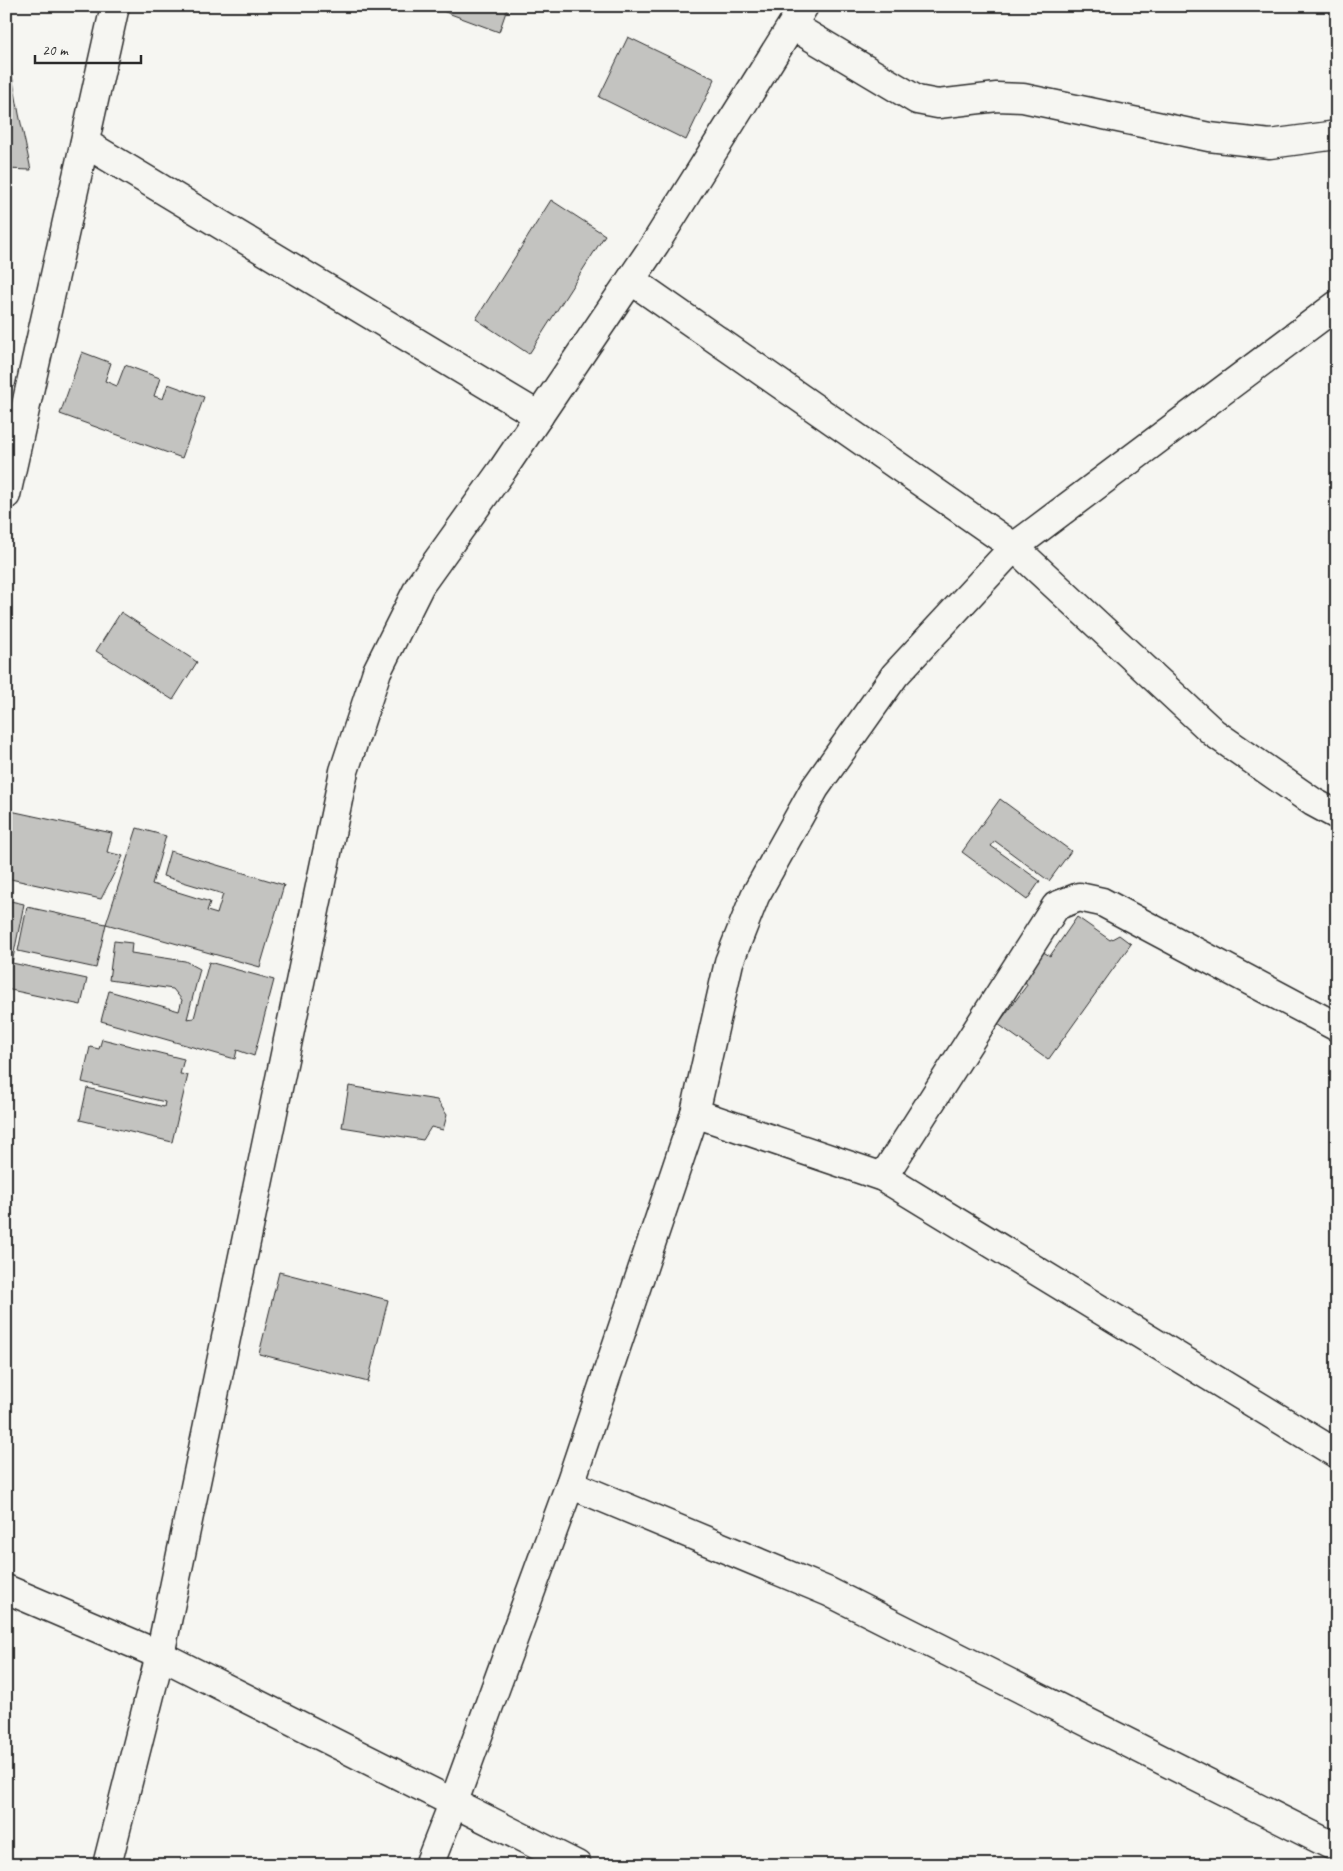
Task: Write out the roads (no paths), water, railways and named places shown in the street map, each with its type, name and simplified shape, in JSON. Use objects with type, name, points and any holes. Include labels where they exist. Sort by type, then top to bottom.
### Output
[{"type":"street","points":[[6,495],[115,6]]},
{"type":"street","points":[[107,1865],[160,1655],[344,771],[377,671],[420,584],[503,469],[631,280],[799,16],[917,100],[938,104],[997,98],[1023,98],[1209,137],[1270,144],[1337,135]]},
{"type":"street","points":[[85,143],[539,416]]},
{"type":"street","points":[[631,280],[1014,547],[1214,733],[1313,802],[1337,814]]},
{"type":"street","points":[[429,1865],[454,1804],[570,1484],[695,1113],[729,962],[754,896],[815,788],[895,675],[1014,547],[1337,305]]},
{"type":"street","points":[[883,1177],[1056,906],[1079,896],[1102,902],[1337,1027]]},
{"type":"street","points":[[695,1113],[883,1177],[1337,1454]]},
{"type":"street","points":[[570,1484],[830,1592],[1337,1848]]},
{"type":"street","points":[[6,1589],[160,1655],[577,1865]]}]
